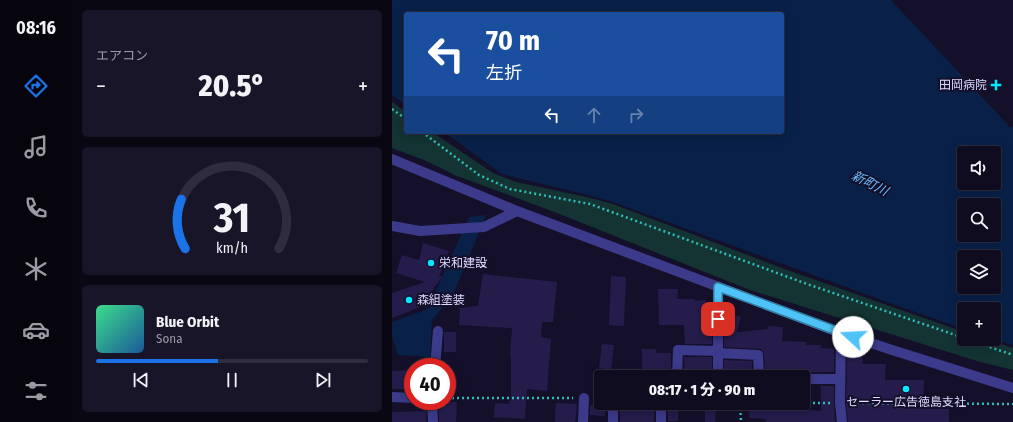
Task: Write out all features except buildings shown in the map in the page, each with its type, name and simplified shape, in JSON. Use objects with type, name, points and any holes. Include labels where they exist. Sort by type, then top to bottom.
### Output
[{"type":"street","points":[[392,159],[518,211],[841,333],[1013,388]]},
{"type":"street","points":[[392,226],[420,231],[484,227],[518,211]]},
{"type":"street","points":[[718,287],[718,370]]},
{"type":"street","points":[[436,358],[438,331]]},
{"type":"street","points":[[841,333],[840,403],[842,422]]},
{"type":"street","points":[[677,370],[678,350],[758,355],[759,370]]},
{"type":"street","points":[[810,379],[840,379]]},
{"type":"street","points":[[392,397],[404,398]]},
{"type":"street","points":[[583,422],[584,398]]},
{"type":"street","points":[[432,410],[433,422]]},
{"type":"street","points":[[613,410],[613,422]]},
{"type":"street","points":[[660,410],[661,422]]},
{"type":"path","points":[[392,109],[404,118]]},
{"type":"path","points":[[425,134],[479,175],[510,190],[590,204],[807,284],[957,336]]},
{"type":"path","points":[[986,346],[1013,355]]},
{"type":"path","points":[[456,398],[584,398]]},
{"type":"path","points":[[810,402],[1013,404]]},
{"type":"path","points":[[740,410],[741,422]]},
{"type":"green space","points":[[392,102],[404,111],[404,134],[435,134],[493,173],[516,182],[613,204],[787,270],[957,330],[957,346],[1001,346],[1001,344],[1013,348],[1013,370],[977,361],[750,290],[557,213],[457,176],[424,160],[392,148]]},
{"type":"water","name":"新町川","points":[[392,0],[891,0],[1010,127],[1013,127],[1013,345],[1001,341],[1001,302],[957,302],[957,327],[613,202],[502,174],[447,134],[784,134],[784,12],[404,12],[404,104],[392,95]]},
{"type":"water","points":[[486,215],[453,295],[432,320],[430,357],[398,355],[392,336],[392,322],[428,309],[469,217]]},
{"type":"place","name":"田岡病院","points":[[996,85]]},
{"type":"place","name":"栄和建設","points":[[431,263]]},
{"type":"place","name":"森組塗装","points":[[409,300]]},
{"type":"place","name":"セーラー広告徳島支社","points":[[906,389]]},
{"type":"route","points":[[718,319],[718,287],[853,337]]}]
